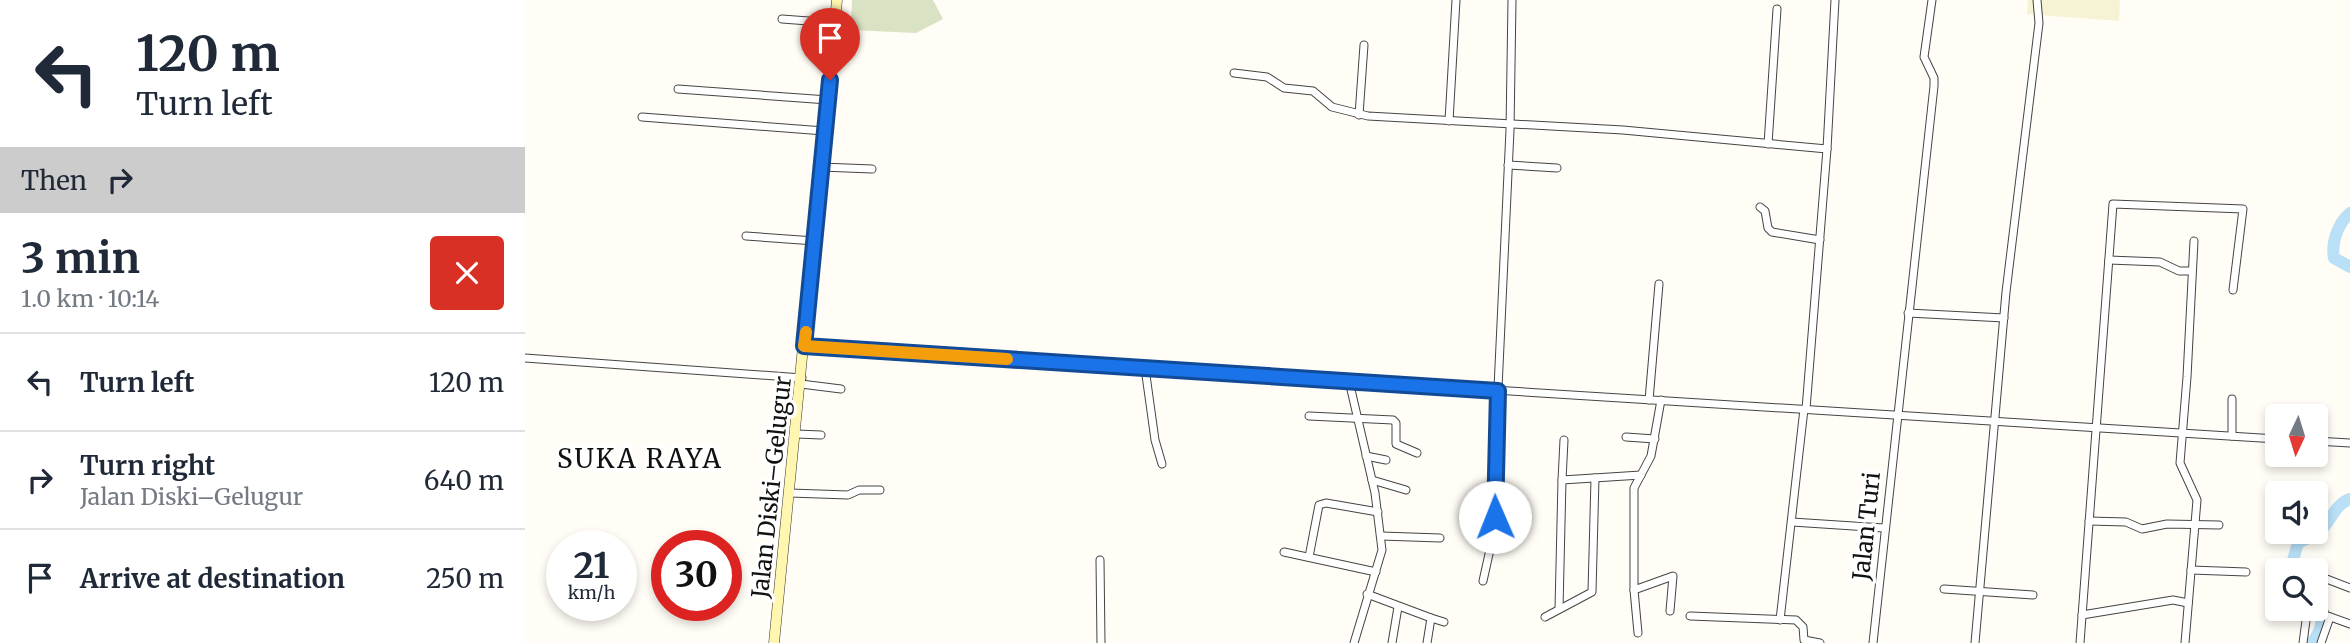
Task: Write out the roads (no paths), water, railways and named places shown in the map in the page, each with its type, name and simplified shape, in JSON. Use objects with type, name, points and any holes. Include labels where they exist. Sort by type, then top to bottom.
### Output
[{"type":"main road","name":"Jalan Diski–Gelugur","points":[[775,643],[837,0]]},
{"type":"street","points":[[1449,121],[1456,0]]},
{"type":"street","points":[[1483,580],[1495,517],[1509,165],[1512,0]]},
{"type":"street","points":[[1780,620],[1805,409],[1820,240],[1835,0]]},
{"type":"street","name":"Jalan Turi","points":[[1873,643],[1934,86],[1924,57],[1932,0]]},
{"type":"street","points":[[1975,643],[2004,318],[2039,23],[2037,0]]},
{"type":"street","points":[[1768,144],[1777,9]]},
{"type":"street","points":[[782,19],[835,23]]},
{"type":"street","points":[[1359,115],[1364,45]]},
{"type":"street","points":[[1234,74],[1267,77],[1284,88],[1313,91],[1332,107],[1359,115],[1510,123],[1827,149]]},
{"type":"street","points":[[678,89],[828,100]]},
{"type":"street","points":[[642,117],[824,131]]},
{"type":"street","points":[[1509,165],[1557,168]]},
{"type":"street","points":[[821,167],[872,169]]},
{"type":"street","points":[[2080,643],[2113,204],[2241,209],[2245,213],[2233,290]]},
{"type":"street","points":[[1761,207],[1765,211],[1767,228],[1772,232],[1820,240]]},
{"type":"street","points":[[746,236],[815,241]]},
{"type":"street","points":[[2185,643],[2196,496],[2180,463],[2194,241]]},
{"type":"street","points":[[2109,260],[2160,262],[2179,271],[2192,271]]},
{"type":"street","points":[[1649,400],[1659,284]]},
{"type":"street","points":[[1908,313],[2004,318]]},
{"type":"street","points":[[804,346],[2265,438]]},
{"type":"street","points":[[525,358],[801,381],[841,389]]},
{"type":"street","points":[[1145,368],[1155,440],[1162,464]]},
{"type":"street","points":[[1349,381],[1372,480],[1382,550],[1367,594],[1355,643]]},
{"type":"street","points":[[2232,399],[2232,436]]},
{"type":"street","points":[[1638,633],[1634,590],[1634,488],[1655,439],[1661,400]]},
{"type":"street","points":[[1309,416],[1395,421],[1396,444],[1417,453]]},
{"type":"street","points":[[797,434],[821,435]]},
{"type":"street","points":[[1626,437],[1655,439]]},
{"type":"street","points":[[1559,609],[1564,440]]},
{"type":"street","points":[[2328,442],[2350,443]]},
{"type":"street","points":[[1366,456],[1386,460]]},
{"type":"street","points":[[1562,480],[1641,475]]},
{"type":"street","points":[[1545,617],[1592,592],[1595,478]]},
{"type":"street","points":[[1372,480],[1406,490]]},
{"type":"street","points":[[790,493],[848,495],[859,490],[880,490]]},
{"type":"street","points":[[1309,557],[1319,505],[1326,503],[1378,512]]},
{"type":"street","points":[[2089,521],[2126,522],[2142,529],[2167,524],[2219,525]]},
{"type":"street","points":[[1792,523],[1884,528]]},
{"type":"street","points":[[1381,536],[1440,538]]},
{"type":"street","points":[[1285,552],[1376,572]]},
{"type":"street","points":[[1100,560],[1101,643]]},
{"type":"street","points":[[2191,570],[2246,572]]},
{"type":"street","points":[[1634,590],[1673,576],[1670,611]]},
{"type":"street","points":[[2350,588],[2324,578],[2319,594],[2326,615],[2350,624]]},
{"type":"street","points":[[1944,589],[2033,594]]},
{"type":"street","points":[[1367,594],[1444,622]]},
{"type":"street","points":[[2082,615],[2173,600],[2189,603]]},
{"type":"street","points":[[1392,643],[1398,607]]},
{"type":"street","points":[[1690,616],[1799,621],[1807,643],[1820,643]]},
{"type":"street","points":[[2321,643],[2330,617]]},
{"type":"street","points":[[1427,643],[1431,618]]},
{"type":"street","points":[[2303,643],[2306,621]]},
{"type":"waterway","points":[[2350,213],[2339,228],[2333,252],[2334,258],[2350,267]]},
{"type":"waterway","points":[[2294,558],[2298,543],[2320,530],[2338,508],[2350,499]]},
{"type":"waterway","points":[[2312,643],[2318,634],[2321,621]]},
{"type":"district","name":"SUKA RAYA","points":[[640,458]]}]
